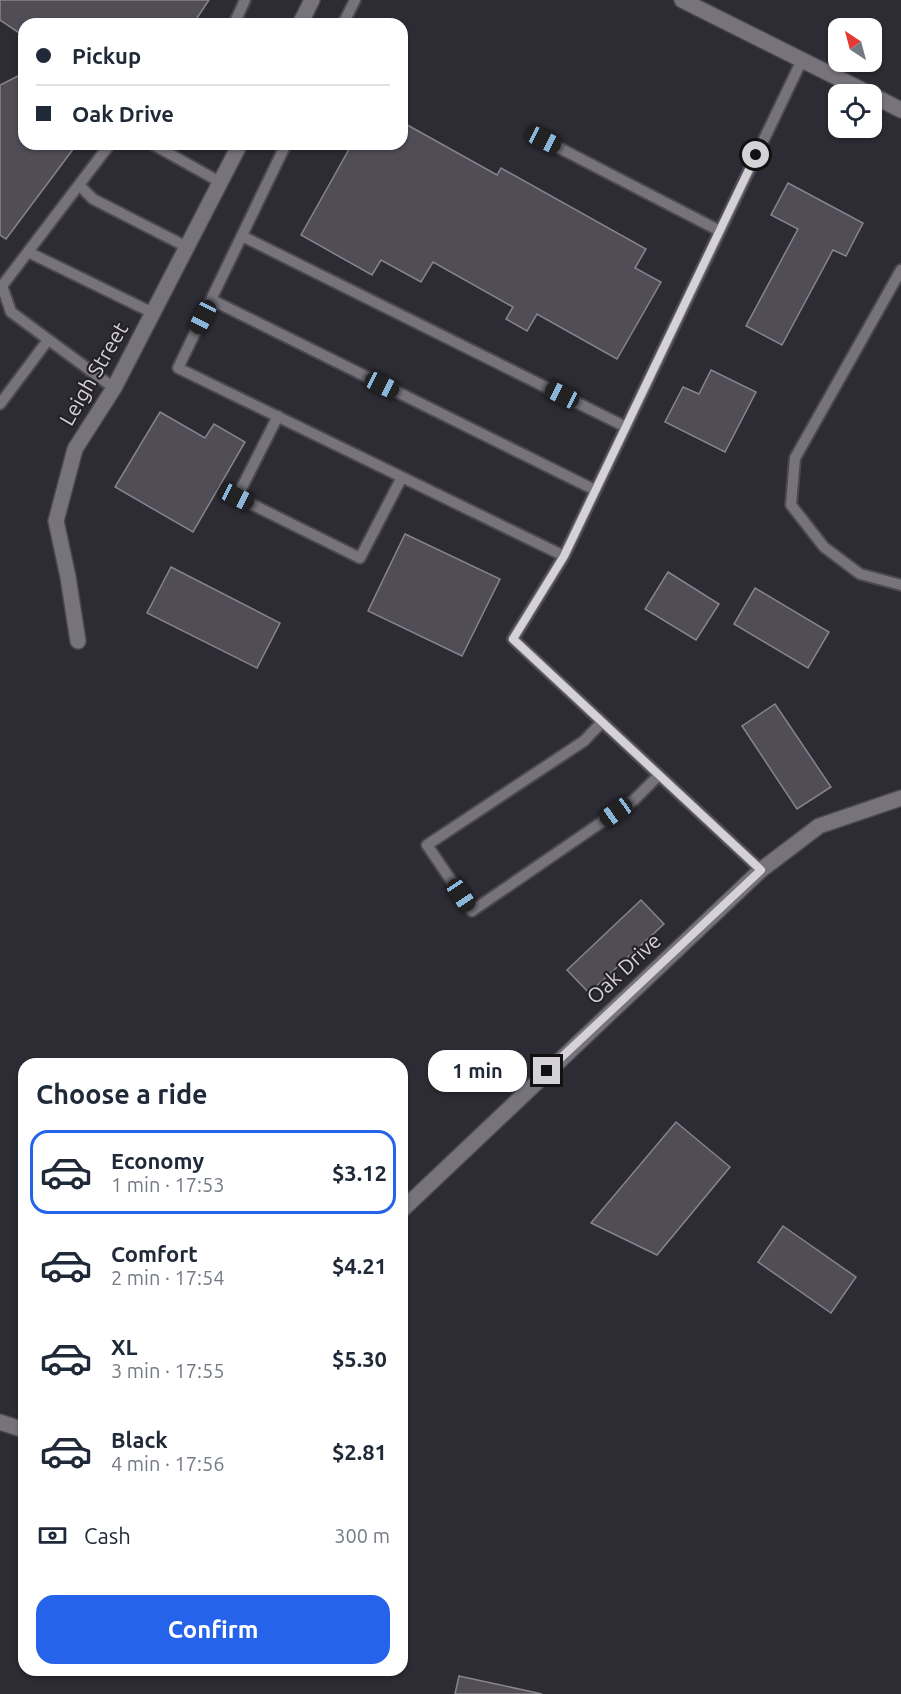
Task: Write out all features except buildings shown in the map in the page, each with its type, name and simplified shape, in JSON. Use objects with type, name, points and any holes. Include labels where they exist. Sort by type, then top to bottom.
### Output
[{"type":"street","points":[[303,18],[312,0]]},
{"type":"street","points":[[682,0],[849,84]]},
{"type":"street","points":[[882,100],[901,110]]},
{"type":"street","name":"Leigh Street","points":[[78,641],[56,521],[75,448],[114,388],[237,150]]},
{"type":"street","name":"Oak Drive","points":[[408,1204],[761,870],[819,826],[901,798]]},
{"type":"street","points":[[0,1422],[18,1428]]},
{"type":"lane","points":[[237,18],[246,0]]},
{"type":"lane","points":[[346,18],[355,0]]},
{"type":"lane","points":[[761,870],[513,639],[564,556],[802,60]]},
{"type":"lane","points":[[544,140],[720,231]]},
{"type":"lane","points":[[105,150],[2,286],[11,312],[114,388]]},
{"type":"lane","points":[[163,150],[220,182]]},
{"type":"lane","points":[[283,150],[178,368],[564,556]]},
{"type":"lane","points":[[79,185],[93,199],[187,247]]},
{"type":"lane","points":[[242,236],[626,427]]},
{"type":"lane","points":[[28,252],[153,313]]},
{"type":"lane","points":[[901,270],[795,458],[791,505],[824,547],[860,574],[901,585]]},
{"type":"lane","points":[[212,300],[595,490]]},
{"type":"lane","points":[[0,404],[48,340]]},
{"type":"lane","points":[[278,416],[237,497],[360,558],[402,477]]},
{"type":"lane","points":[[602,722],[584,741],[427,844],[472,911],[634,800],[658,775]]},
{"type":"route","points":[[547,1071],[761,870],[513,639],[564,556],[756,155]]}]
